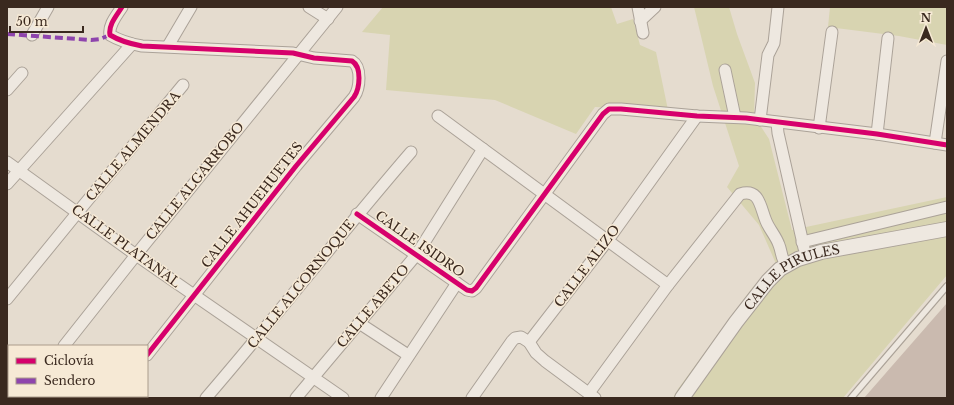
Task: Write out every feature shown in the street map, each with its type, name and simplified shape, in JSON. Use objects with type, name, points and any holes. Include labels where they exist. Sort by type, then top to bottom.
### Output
[{"type":"street","points":[[32,36],[48,7]]},
{"type":"street","points":[[122,7],[111,26],[110,35],[132,44],[142,46],[168,46],[298,54]]},
{"type":"street","points":[[168,46],[191,7]]},
{"type":"street","points":[[310,7],[328,19]]},
{"type":"street","name":"CALLE ALGARROBO","points":[[65,345],[337,7]]},
{"type":"street","points":[[638,7],[643,33]]},
{"type":"street","points":[[640,21],[655,7]]},
{"type":"street","points":[[760,120],[768,55],[774,43],[778,7]]},
{"type":"street","points":[[819,128],[832,32]]},
{"type":"street","points":[[877,134],[888,38]]},
{"type":"street","points":[[7,184],[132,44]]},
{"type":"street","name":"CALLE AHUEHUETES","points":[[148,354],[357,91],[358,70],[356,64],[348,60],[314,58],[298,54]]},
{"type":"street","points":[[935,143],[947,61]]},
{"type":"street","points":[[725,70],[735,118]]},
{"type":"street","points":[[7,90],[22,73]]},
{"type":"street","name":"CALLE ALMENDRA","points":[[7,300],[183,86]]},
{"type":"street","points":[[543,195],[603,114],[609,109],[621,108],[696,116],[760,120],[877,134],[947,145]]},
{"type":"street","points":[[438,116],[543,195],[608,240],[668,285]]},
{"type":"street","name":"CALLE ALIZO","points":[[529,342],[608,240],[696,116]]},
{"type":"street","points":[[777,122],[778,133],[805,256]]},
{"type":"street","name":"CALLE ABETO","points":[[296,398],[417,254],[483,149]]},
{"type":"street","name":"CALLE ALCORNOQUE","points":[[206,398],[257,339],[357,214],[411,152]]},
{"type":"street","name":"CALLE PLATANAL","points":[[7,162],[136,255],[343,398]]},
{"type":"street","points":[[472,398],[512,341],[515,338],[521,337],[525,338],[529,342],[536,353],[545,361],[592,396],[668,285],[740,194],[747,192],[753,194],[761,204],[766,221],[779,244],[783,259],[787,265]]},
{"type":"street","name":"CALLE ISIDRO","points":[[357,214],[467,290],[472,291],[476,288],[543,195]]},
{"type":"street","name":"CALLE PIRULES","points":[[802,242],[947,207]]},
{"type":"street","name":"CALLE PIRULES","points":[[682,398],[761,290],[774,274],[787,265],[805,256],[836,249],[947,229]]},
{"type":"street","points":[[381,398],[457,283]]},
{"type":"street","points":[[360,323],[408,355]]},
{"type":"lane","points":[[851,398],[947,286]]},
{"type":"shaded area","points":[[383,7],[611,7],[617,24],[633,19],[640,45],[656,52],[668,110],[595,107],[576,134],[495,100],[386,90],[390,35],[362,32]]},
{"type":"shaded area","points":[[694,7],[729,7],[755,83],[754,116],[769,139],[792,230],[947,197],[947,275],[843,398],[673,398],[678,389],[753,287],[777,266],[759,225],[727,187],[739,166],[713,86]]},
{"type":"shaded area","points":[[830,7],[947,7],[947,45],[899,36],[828,27]]},
{"type":"building","points":[[947,303],[947,398],[864,398]]},
{"type":"marked path","points":[[7,34],[91,40],[100,39],[110,35]]},
{"type":"cycle path","points":[[122,7],[110,28],[110,35],[130,43],[142,46],[293,53],[314,58],[352,61],[359,73],[358,88],[354,97],[296,166],[148,354]]},
{"type":"cycle path","points":[[357,214],[467,290],[472,291],[476,288],[603,114],[609,109],[697,116],[746,118],[877,134],[947,145]]}]
